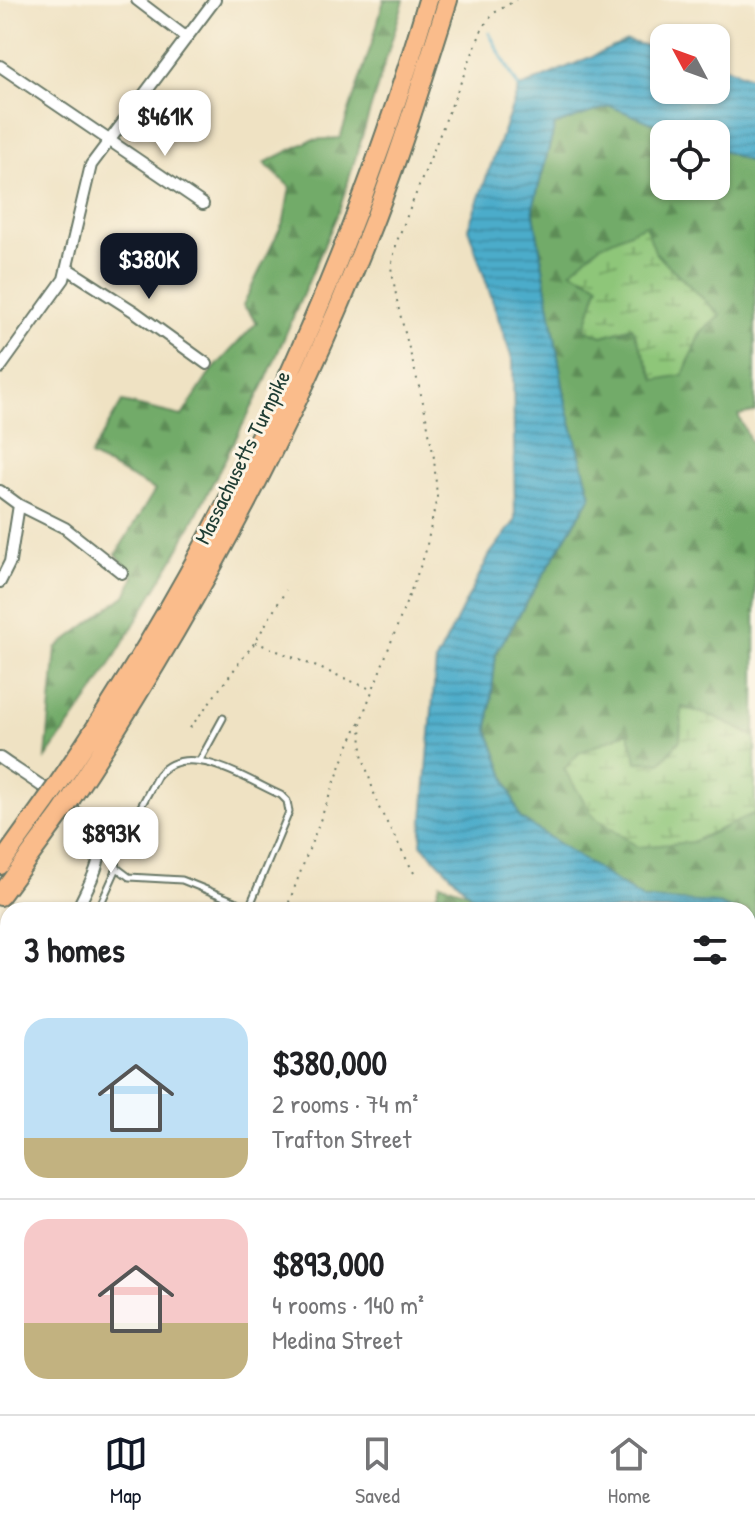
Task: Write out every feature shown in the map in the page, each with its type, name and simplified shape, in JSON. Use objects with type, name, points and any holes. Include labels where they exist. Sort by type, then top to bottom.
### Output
[{"type":"highway","name":"Massachusetts Turnpike","points":[[0,865],[102,717],[174,598],[229,498],[274,406],[357,211],[428,0]]},
{"type":"highway","name":"Massachusetts Turnpike","points":[[0,896],[67,804],[161,659],[216,563],[309,376],[372,226],[448,0]]},
{"type":"street","points":[[137,0],[187,38]]},
{"type":"street","points":[[0,368],[58,289],[68,269],[91,165],[215,0]]},
{"type":"street","points":[[0,66],[203,204]]},
{"type":"street","points":[[68,269],[207,364]]},
{"type":"street","points":[[0,491],[19,505],[65,528],[122,573]]},
{"type":"street","points":[[0,582],[10,562],[19,505]]},
{"type":"street","points":[[0,758],[82,817],[99,837],[97,865],[81,902]]},
{"type":"lane","points":[[200,760],[223,718]]},
{"type":"lane","points":[[102,902],[117,868],[120,845],[165,765],[189,758],[281,795],[287,801],[289,812],[252,902]]},
{"type":"lane","points":[[99,837],[120,845]]},
{"type":"lane","points":[[117,868],[129,877],[182,880],[233,902]]},
{"type":"path","points":[[289,902],[425,554],[437,497],[434,458],[391,267],[397,241],[483,27],[494,13],[516,0]]},
{"type":"path","points":[[190,728],[255,642],[286,590]]},
{"type":"path","points":[[255,642],[372,690]]},
{"type":"path","points":[[361,720],[362,754],[378,806],[414,873]]},
{"type":"green space","points":[[384,0],[404,0],[340,208],[266,380],[175,556],[95,690],[46,758],[56,648],[127,594],[134,576],[116,554],[155,490],[90,456],[122,402],[182,416],[210,373],[257,322],[243,305],[284,220],[290,187],[264,163],[311,140],[340,138]]},
{"type":"green space","points":[[610,106],[650,122],[650,200],[730,200],[730,154],[755,164],[755,412],[738,415],[755,451],[755,737],[715,717],[682,707],[680,740],[661,763],[637,762],[628,732],[579,753],[692,842],[755,813],[755,902],[643,899],[520,818],[488,730],[496,653],[591,496],[566,403],[533,208],[555,125]],"holes":[[[656,253],[720,316],[701,333],[683,375],[632,327],[602,336],[585,329],[599,284],[572,271]]]},
{"type":"green space","points":[[645,225],[656,254],[720,315],[700,333],[683,375],[655,380],[632,327],[602,336],[585,329],[599,284],[571,271],[599,246]]},
{"type":"green space","points":[[682,707],[715,717],[755,737],[755,813],[692,842],[638,847],[594,817],[564,769],[579,753],[628,732],[637,762],[661,763],[680,740]]},
{"type":"green space","points":[[440,883],[467,892],[477,902],[434,902]]},
{"type":"water","points":[[627,41],[650,47],[650,104],[730,104],[730,69],[755,79],[755,164],[730,154],[730,120],[650,122],[610,106],[555,125],[533,208],[566,403],[591,496],[496,653],[488,730],[520,818],[643,899],[697,902],[477,902],[421,844],[436,661],[490,554],[515,521],[513,362],[468,228],[519,88]]},
{"type":"waterway","points":[[489,33],[519,88]]}]
